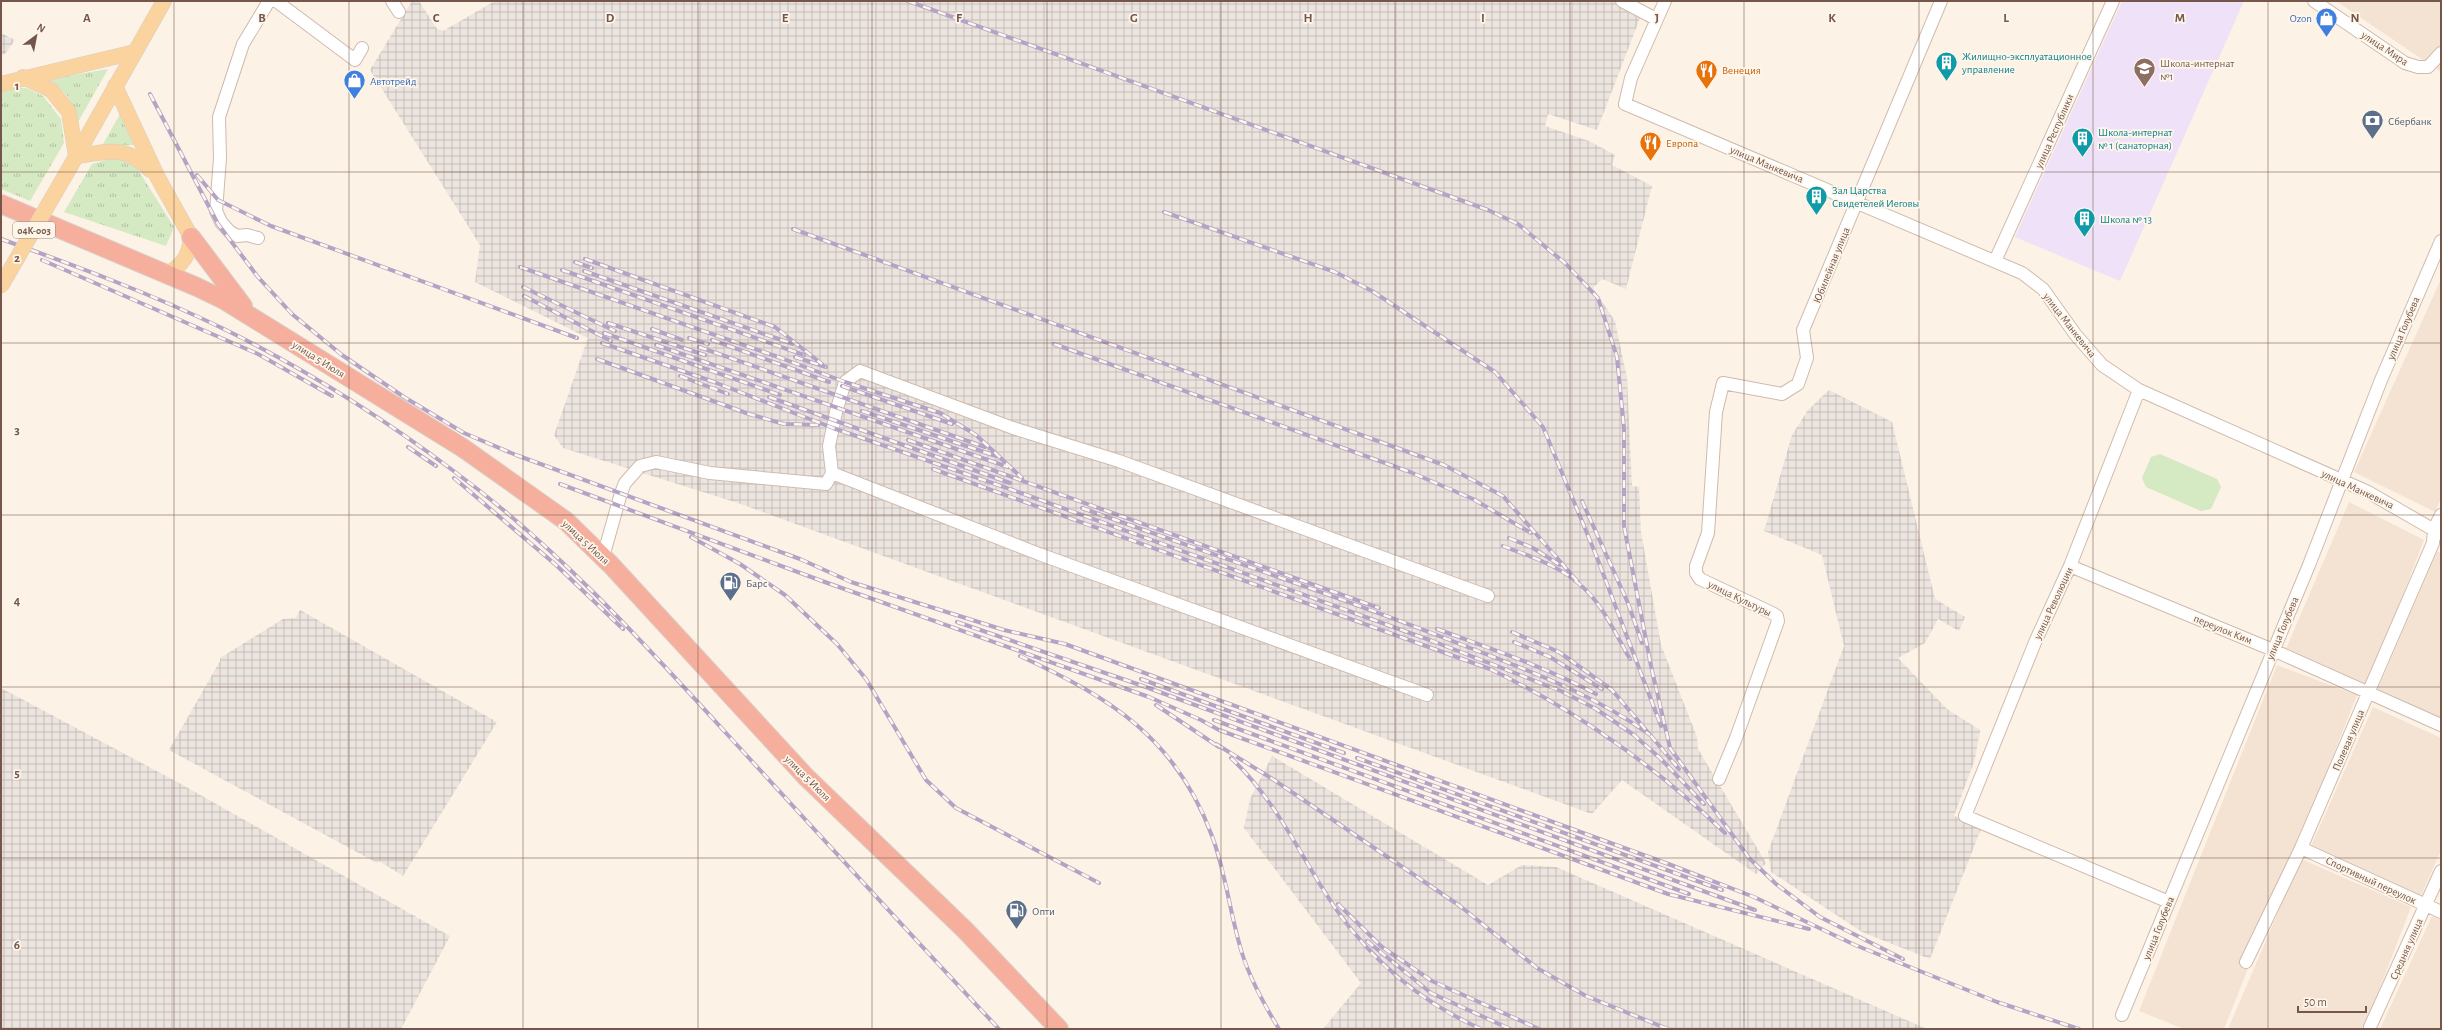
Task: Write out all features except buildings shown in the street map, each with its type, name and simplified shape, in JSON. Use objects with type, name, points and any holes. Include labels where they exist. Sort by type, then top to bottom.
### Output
[{"type":"highway","name":"улица 5 Июля","points":[[1,204],[210,293],[464,448],[566,521],[603,557],[806,777],[965,930],[1059,1029]]},
{"type":"highway","points":[[191,237],[223,283],[255,320]]},
{"type":"main road","points":[[76,156],[164,1]]},
{"type":"main road","points":[[1,84],[23,77],[135,52]]},
{"type":"main road","points":[[23,77],[51,90],[61,100],[69,112],[76,156]]},
{"type":"main road","points":[[115,86],[158,178],[191,237],[190,247],[183,262],[177,269],[168,274]]},
{"type":"main road","points":[[76,156],[122,151],[136,157],[158,178]]},
{"type":"main road","name":"04К-003","points":[[1,286],[76,156]]},
{"type":"street","points":[[258,238],[247,235],[237,236],[229,231],[221,222],[216,211],[220,158],[219,117],[243,44],[269,1]]},
{"type":"street","points":[[276,1],[356,60],[362,48]]},
{"type":"street","points":[[392,1],[400,12]]},
{"type":"street","points":[[1622,1],[1656,19],[1665,1]]},
{"type":"street","name":"Юбилейная улица","points":[[1763,391],[1782,394],[1798,384],[1807,358],[1803,330],[1941,1]]},
{"type":"street","name":"улица Республики","points":[[1995,261],[2113,1]]},
{"type":"street","name":"улица Мира","points":[[2314,1],[2405,63],[2418,68],[2428,67],[2439,56]]},
{"type":"street","name":"улица Манкевича","points":[[1656,19],[1631,78],[1625,104],[2022,273],[2042,289],[2056,304],[2075,334],[2102,364],[2139,390],[2394,505],[2438,532]]},
{"type":"street","name":"улица Голубева","points":[[2122,1014],[2309,565],[2381,380],[2441,242]]},
{"type":"street","points":[[603,557],[625,483],[640,466],[656,462],[710,473],[826,484],[832,473],[829,446],[836,412],[845,382],[860,371],[1013,428],[1119,460],[1488,596]]},
{"type":"street","name":"улица Культуры","points":[[1719,779],[1736,738],[1778,621],[1777,616],[1772,613],[1700,579],[1696,573],[1696,566],[1708,533],[1716,412],[1723,383],[1763,391]]},
{"type":"street","name":"улица Революции","points":[[2139,390],[2070,566],[2036,640],[1965,816],[2169,902]]},
{"type":"street","points":[[832,473],[1046,556],[1427,695]]},
{"type":"street","name":"Полевая улица","points":[[2246,962],[2301,848],[2370,692],[2438,532],[2441,515]]},
{"type":"street","name":"переулок Ким","points":[[2070,566],[2273,650],[2441,725]]},
{"type":"street","name":"Спортивный переулок","points":[[2301,848],[2441,912]]},
{"type":"street","name":"Средняя улица","points":[[2370,1027],[2441,871]]},
{"type":"shaded area","points":[[412,1],[419,1],[437,29],[443,31],[495,1],[1635,1],[1645,5],[1597,130],[1548,114],[1545,126],[1589,141],[1615,155],[1612,165],[1652,186],[1626,289],[1602,279],[1593,288],[1615,321],[1627,378],[1632,486],[1639,487],[1641,532],[1661,645],[1697,737],[1698,749],[1766,863],[1756,874],[1622,780],[1592,814],[741,504],[563,448],[554,435],[588,338],[475,282],[480,245],[370,70]]},
{"type":"shaded area","name":"Школа-интернат №1","points":[[2122,1],[2244,1],[2120,281],[2015,237]]},
{"type":"shaded area","points":[[2336,1],[2441,1],[2441,72]]},
{"type":"shaded area","points":[[1,33],[15,40],[5,54],[1,55]]},
{"type":"shaded area","points":[[2441,279],[2441,498],[2435,512],[2354,472]]},
{"type":"shaded area","points":[[1829,390],[1892,422],[1935,599],[1965,617],[1959,631],[1938,619],[1925,643],[1898,658],[1947,709],[1980,730],[1975,759],[1954,816],[1965,819],[1981,829],[1930,959],[1862,932],[1771,872],[1768,852],[1844,646],[1822,555],[1764,531],[1792,435],[1808,410]]},
{"type":"shaded area","points":[[2349,502],[2424,540],[2368,685],[2285,651]]},
{"type":"shaded area","points":[[2437,551],[2441,553],[2441,719],[2378,689]]},
{"type":"shaded area","points":[[300,610],[497,722],[403,876],[379,861],[377,863],[169,750],[220,661],[220,658],[283,619],[296,618]]},
{"type":"shaded area","points":[[2277,665],[2357,695],[2224,1029],[2184,1029],[2139,1011]]},
{"type":"shaded area","points":[[1,688],[181,784],[450,936],[401,1029],[1,1029]]},
{"type":"shaded area","points":[[2373,707],[2441,738],[2441,850],[2420,898],[2311,846]]},
{"type":"shaded area","points":[[1272,756],[1488,885],[1522,865],[1556,867],[1927,1029],[1323,1029],[1361,983],[1244,828],[1250,799]]},
{"type":"shaded area","points":[[2301,859],[2411,907],[2364,1029],[2228,1029]]},
{"type":"shaded area","points":[[2432,916],[2441,920],[2441,1029],[2380,1029]]},
{"type":"green space","points":[[108,69],[78,122],[73,106],[67,96],[58,88],[44,80]]},
{"type":"green space","points":[[8,88],[26,88],[43,96],[61,119],[64,143],[30,201],[1,189],[1,90]]},
{"type":"green space","points":[[120,114],[134,145],[102,146]]},
{"type":"green space","points":[[116,157],[135,165],[174,227],[166,246],[64,212],[92,164]]},
{"type":"green space","points":[[2160,454],[2217,479],[2221,487],[2211,509],[2201,511],[2146,487],[2142,478],[2151,457]]},
{"type":"railway","points":[[908,1],[1488,210],[1518,224],[1566,264],[1598,298],[1617,357],[1624,429],[1624,526],[1651,666],[1670,748],[1749,858],[1776,884],[1820,917],[1903,959]]},
{"type":"railway","points":[[150,94],[218,224],[258,277],[292,314],[342,355],[404,397],[464,433],[516,455],[800,559],[851,582],[1004,630],[1065,644],[1671,865],[1754,897],[1855,945],[1997,1002],[2079,1029]]},
{"type":"railway","points":[[197,175],[218,200],[271,226],[577,338]]},
{"type":"railway","points":[[1164,212],[1335,272],[1372,291],[1495,372],[1543,427],[1596,555],[1661,726]]},
{"type":"railway","points":[[793,229],[1444,465],[1503,496],[1578,582]]},
{"type":"railway","points":[[1,239],[142,292],[197,316],[254,344],[343,395],[400,432],[492,501],[563,563],[630,629],[999,1029]]},
{"type":"railway","points":[[585,259],[775,327],[822,364]]},
{"type":"railway","points":[[42,260],[258,354],[332,396]]},
{"type":"railway","points":[[575,262],[592,268]]},
{"type":"railway","points":[[520,267],[781,358],[845,382],[940,413],[976,435],[1022,478]]},
{"type":"railway","points":[[562,270],[804,355]]},
{"type":"railway","points":[[584,271],[793,344]]},
{"type":"railway","points":[[523,287],[615,331]]},
{"type":"railway","points":[[524,296],[611,341]]},
{"type":"railway","points":[[608,323],[705,355]]},
{"type":"railway","points":[[652,329],[682,340]]},
{"type":"railway","points":[[604,333],[780,395]]},
{"type":"railway","points":[[689,338],[708,344]]},
{"type":"railway","points":[[712,340],[829,382]]},
{"type":"railway","points":[[602,343],[714,382],[833,428],[1021,493],[1435,642],[1561,691],[1596,709],[1634,735],[1661,759],[1704,804]]},
{"type":"railway","points":[[1054,344],[1410,472],[1473,499],[1531,533]]},
{"type":"railway","points":[[656,345],[1008,467]]},
{"type":"railway","points":[[699,347],[985,447]]},
{"type":"railway","points":[[795,357],[826,367]]},
{"type":"railway","points":[[597,359],[749,414],[784,424],[818,425]]},
{"type":"railway","points":[[680,376],[728,394]]},
{"type":"railway","points":[[842,386],[952,424]]},
{"type":"railway","points":[[769,397],[1010,483]]},
{"type":"railway","points":[[862,411],[996,456]]},
{"type":"railway","points":[[908,440],[1379,608]]},
{"type":"railway","points":[[408,447],[436,466]]},
{"type":"railway","points":[[933,469],[1490,669],[1553,703],[1614,742],[1672,785],[1725,833]]},
{"type":"railway","points":[[454,478],[556,565],[623,629]]},
{"type":"railway","points":[[560,484],[822,581],[1149,697],[1201,720],[1219,730],[1668,894],[1809,929]]},
{"type":"railway","points":[[1582,501],[1628,603],[1642,643]]},
{"type":"railway","points":[[1082,508],[1370,610],[1513,665],[1584,695],[1629,720],[1650,735]]},
{"type":"railway","points":[[691,537],[740,564],[785,595],[837,644],[866,679],[926,780],[956,808],[1099,883]]},
{"type":"railway","points":[[1509,538],[1533,548],[1560,565]]},
{"type":"railway","points":[[1503,546],[1562,571],[1587,591],[1601,609],[1630,659]]},
{"type":"railway","points":[[957,622],[1143,686],[1755,910]]},
{"type":"railway","points":[[1437,629],[1558,675],[1596,694]]},
{"type":"railway","points":[[1512,632],[1559,652],[1612,690],[1679,769]]},
{"type":"railway","points":[[1514,642],[1550,657],[1602,689]]},
{"type":"railway","points":[[1020,656],[1083,688],[1111,706],[1137,725],[1159,747],[1180,772],[1197,802],[1217,850],[1245,963],[1258,992],[1279,1029]]},
{"type":"railway","points":[[1141,679],[1344,753]]},
{"type":"railway","points":[[1156,705],[1219,747]]},
{"type":"railway","points":[[1214,720],[1689,894]]},
{"type":"railway","points":[[1216,744],[1271,778],[1460,906],[1537,968],[1586,996],[1668,1029]]},
{"type":"railway","points":[[1231,758],[1245,772],[1269,802],[1291,835],[1336,910],[1371,952],[1410,987],[1432,1003],[1481,1029]]},
{"type":"railway","points":[[1357,758],[1722,890]]},
{"type":"railway","points":[[1338,904],[1382,947],[1432,981],[1539,1029]]},
{"type":"railway","points":[[1367,941],[1431,993],[1510,1029]]},
{"type":"place","name":"Ozon","points":[[2327,38]]},
{"type":"place","name":"Жилищно-эксплуатационное управление","points":[[1947,82]]},
{"type":"place","name":"Школа-интернат №1","points":[[2144,88]]},
{"type":"place","name":"Венеция","points":[[1706,90]]},
{"type":"place","name":"Автотрейд","points":[[354,100]]},
{"type":"place","name":"Сбербанк","points":[[2373,140]]},
{"type":"place","name":"Школа-интернат № 1 (санаторная)","points":[[2082,158]]},
{"type":"place","name":"Европа","points":[[1651,162]]},
{"type":"place","name":"Зал Царства Свидетелей Иеговы","points":[[1816,216]]},
{"type":"place","name":"Школа № 13","points":[[2085,238]]},
{"type":"place","name":"Барс","points":[[730,602]]},
{"type":"place","name":"Опти","points":[[1016,930]]}]
